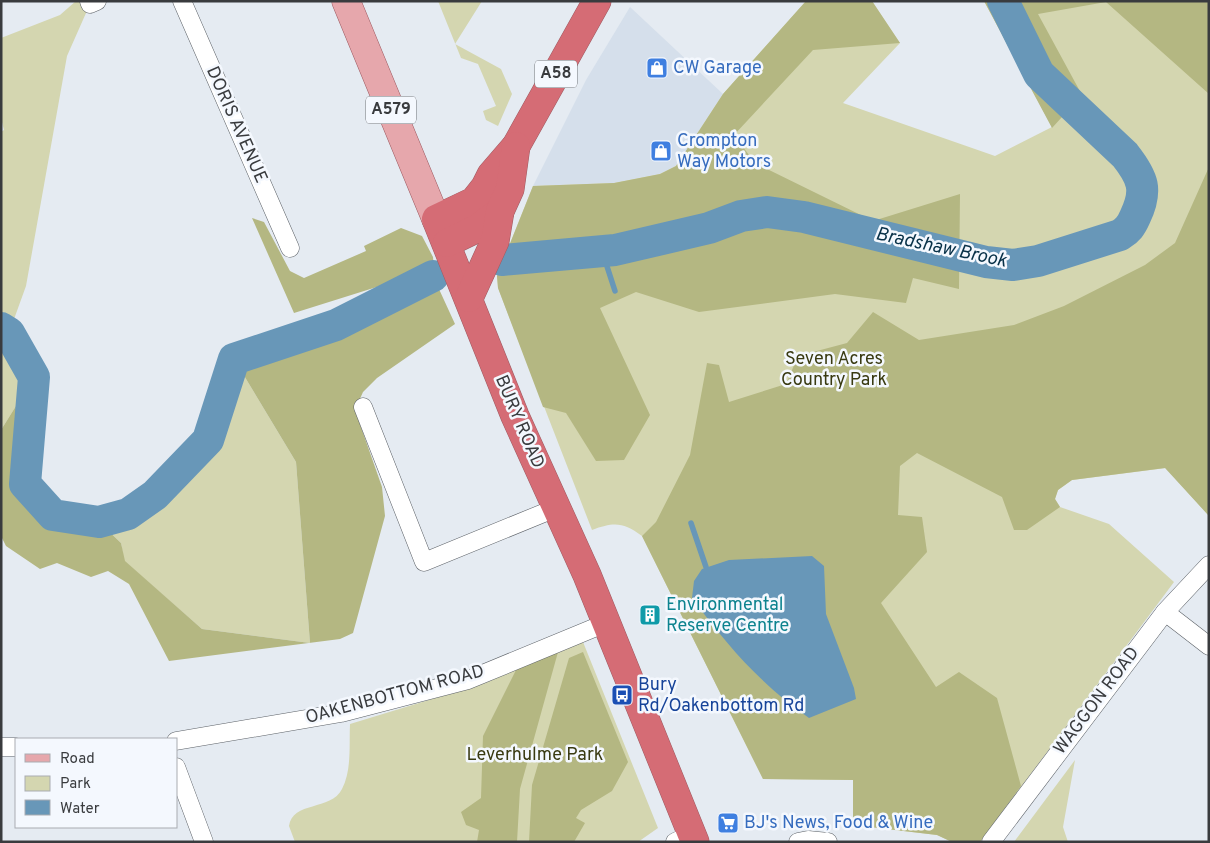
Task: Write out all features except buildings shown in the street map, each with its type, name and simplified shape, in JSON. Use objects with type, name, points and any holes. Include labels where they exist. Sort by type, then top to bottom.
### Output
[{"type":"highway","name":"A58","points":[[436,218],[474,200],[485,187],[491,175],[516,146],[597,1]]},
{"type":"highway","name":"A58","points":[[469,298],[494,240],[500,211],[510,189],[516,146]]},
{"type":"highway","name":"A58","points":[[447,243],[478,228],[500,211]]},
{"type":"highway","name":"BURY ROAD","points":[[436,218],[515,416],[588,575],[687,839]]},
{"type":"main road","name":"BURY ROAD","points":[[346,1],[436,218]]},
{"type":"street","name":"DORIS AVENUE","points":[[182,1],[290,248]]},
{"type":"street","points":[[363,407],[424,562],[556,508]]},
{"type":"street","name":"WAGGON ROAD","points":[[991,842],[1166,612],[1209,566]]},
{"type":"street","points":[[1166,612],[1209,646]]},
{"type":"street","name":"OAKENBOTTOM ROAD","points":[[178,741],[341,713],[468,680],[606,623]]},
{"type":"street","points":[[1,747],[15,747]]},
{"type":"street","points":[[178,772],[204,842]]},
{"type":"street","points":[[805,841],[828,842]]},
{"type":"shaded area","points":[[630,7],[723,94],[676,166],[660,174],[614,183],[533,186],[586,80]]},
{"type":"green space","points":[[76,1],[89,1],[90,4],[67,56],[26,286],[9,333],[34,377],[1,430],[1,132],[4,130],[1,118],[1,38],[60,15]]},
{"type":"green space","points":[[438,1],[482,1],[455,44]]},
{"type":"green space","name":"Seven Acres Country Park","points":[[806,1],[872,1],[900,43],[843,103],[995,156],[1052,127],[984,1],[1209,1],[1209,516],[1166,468],[1072,480],[1058,490],[1055,499],[1060,507],[1109,524],[1174,582],[980,842],[952,842],[937,835],[853,825],[853,780],[763,779],[642,536],[629,528],[618,525],[592,530],[498,288],[497,276],[533,186],[614,183],[660,174],[676,166],[723,94]]},
{"type":"green space","points":[[806,1],[872,1],[900,43],[813,50],[734,135],[755,163],[873,221],[960,194],[959,289],[913,278],[906,303],[835,294],[699,312],[636,292],[600,308],[650,415],[624,460],[596,461],[566,413],[543,407],[498,288],[497,276],[533,186],[614,183],[660,174],[676,166],[723,94]]},
{"type":"green space","points":[[984,1],[1209,1],[1209,94],[1106,2],[1038,14],[1082,95],[1052,128]]},
{"type":"green space","points":[[455,44],[501,69],[512,94],[498,126],[486,120],[483,111],[496,106],[478,64],[461,58]]},
{"type":"green space","points":[[1209,167],[1209,516],[1165,468],[1072,480],[1058,490],[1055,499],[1060,507],[1027,530],[1014,530],[1002,497],[917,453],[900,466],[898,515],[922,517],[927,552],[881,603],[936,687],[959,672],[997,698],[1021,786],[980,842],[952,842],[937,835],[853,825],[853,780],[763,779],[642,536],[656,522],[690,455],[707,363],[719,365],[729,402],[786,384],[798,356],[847,343],[873,312],[919,340],[1014,325],[1064,306],[1145,265],[1175,243]]},
{"type":"green space","points":[[252,218],[264,222],[290,271],[304,278],[366,251],[364,246],[401,228],[422,236],[433,257],[434,269],[294,313]]},
{"type":"green space","points":[[433,276],[455,324],[377,378],[363,392],[355,410],[382,487],[385,516],[353,633],[340,639],[310,643],[296,462],[234,359],[336,325]]},
{"type":"green space","points":[[234,359],[296,462],[310,643],[202,629],[124,561],[121,543],[99,522],[128,514],[155,495],[208,440]]},
{"type":"green space","points":[[34,377],[25,484],[53,515],[99,522],[121,543],[125,561],[202,629],[309,643],[169,661],[129,584],[108,571],[91,577],[57,563],[40,569],[6,546],[1,536],[1,430]]},
{"type":"green space","name":"Leverhulme Park","points":[[583,642],[658,828],[638,842],[295,842],[289,826],[292,818],[304,809],[330,801],[342,789],[349,765],[350,724],[478,685]]},
{"type":"green space","points":[[558,652],[520,789],[517,842],[477,842],[479,830],[466,825],[461,812],[481,798],[483,736],[517,668]]},
{"type":"green space","points":[[583,652],[628,762],[612,791],[581,810],[576,818],[585,823],[574,842],[529,842],[532,785],[569,658]]},
{"type":"green space","points":[[1075,760],[1063,827],[1068,842],[1014,842]]},
{"type":"water","points":[[812,556],[824,566],[826,614],[854,688],[856,699],[809,718],[775,692],[745,663],[692,598],[694,581],[702,569],[729,560]]},
{"type":"waterway","name":"Bradshaw Brook","points":[[502,260],[615,250],[709,228],[741,216],[767,212],[804,217],[986,262],[1013,265],[1038,261],[1120,235],[1131,225],[1139,208],[1142,192],[1140,178],[1125,155],[1039,74],[1003,1]]},
{"type":"waterway","points":[[602,251],[615,291]]},
{"type":"waterway","name":"Bradshaw Brook","points":[[1,328],[9,333],[34,377],[25,484],[53,515],[99,522],[128,514],[155,495],[208,440],[234,359],[336,325],[433,276]]},
{"type":"waterway","points":[[691,523],[706,567]]},
{"type":"place","name":"CW Garage","points":[[657,68]]},
{"type":"place","name":"Crompton Way Motors","points":[[661,151]]},
{"type":"place","name":"Environmental Reserve Centre","points":[[650,615]]},
{"type":"place","name":"Bury Rd/Oakenbottom Rd","points":[[622,695]]},
{"type":"place","name":"BJ's News, Food & Wine","points":[[728,823]]}]
